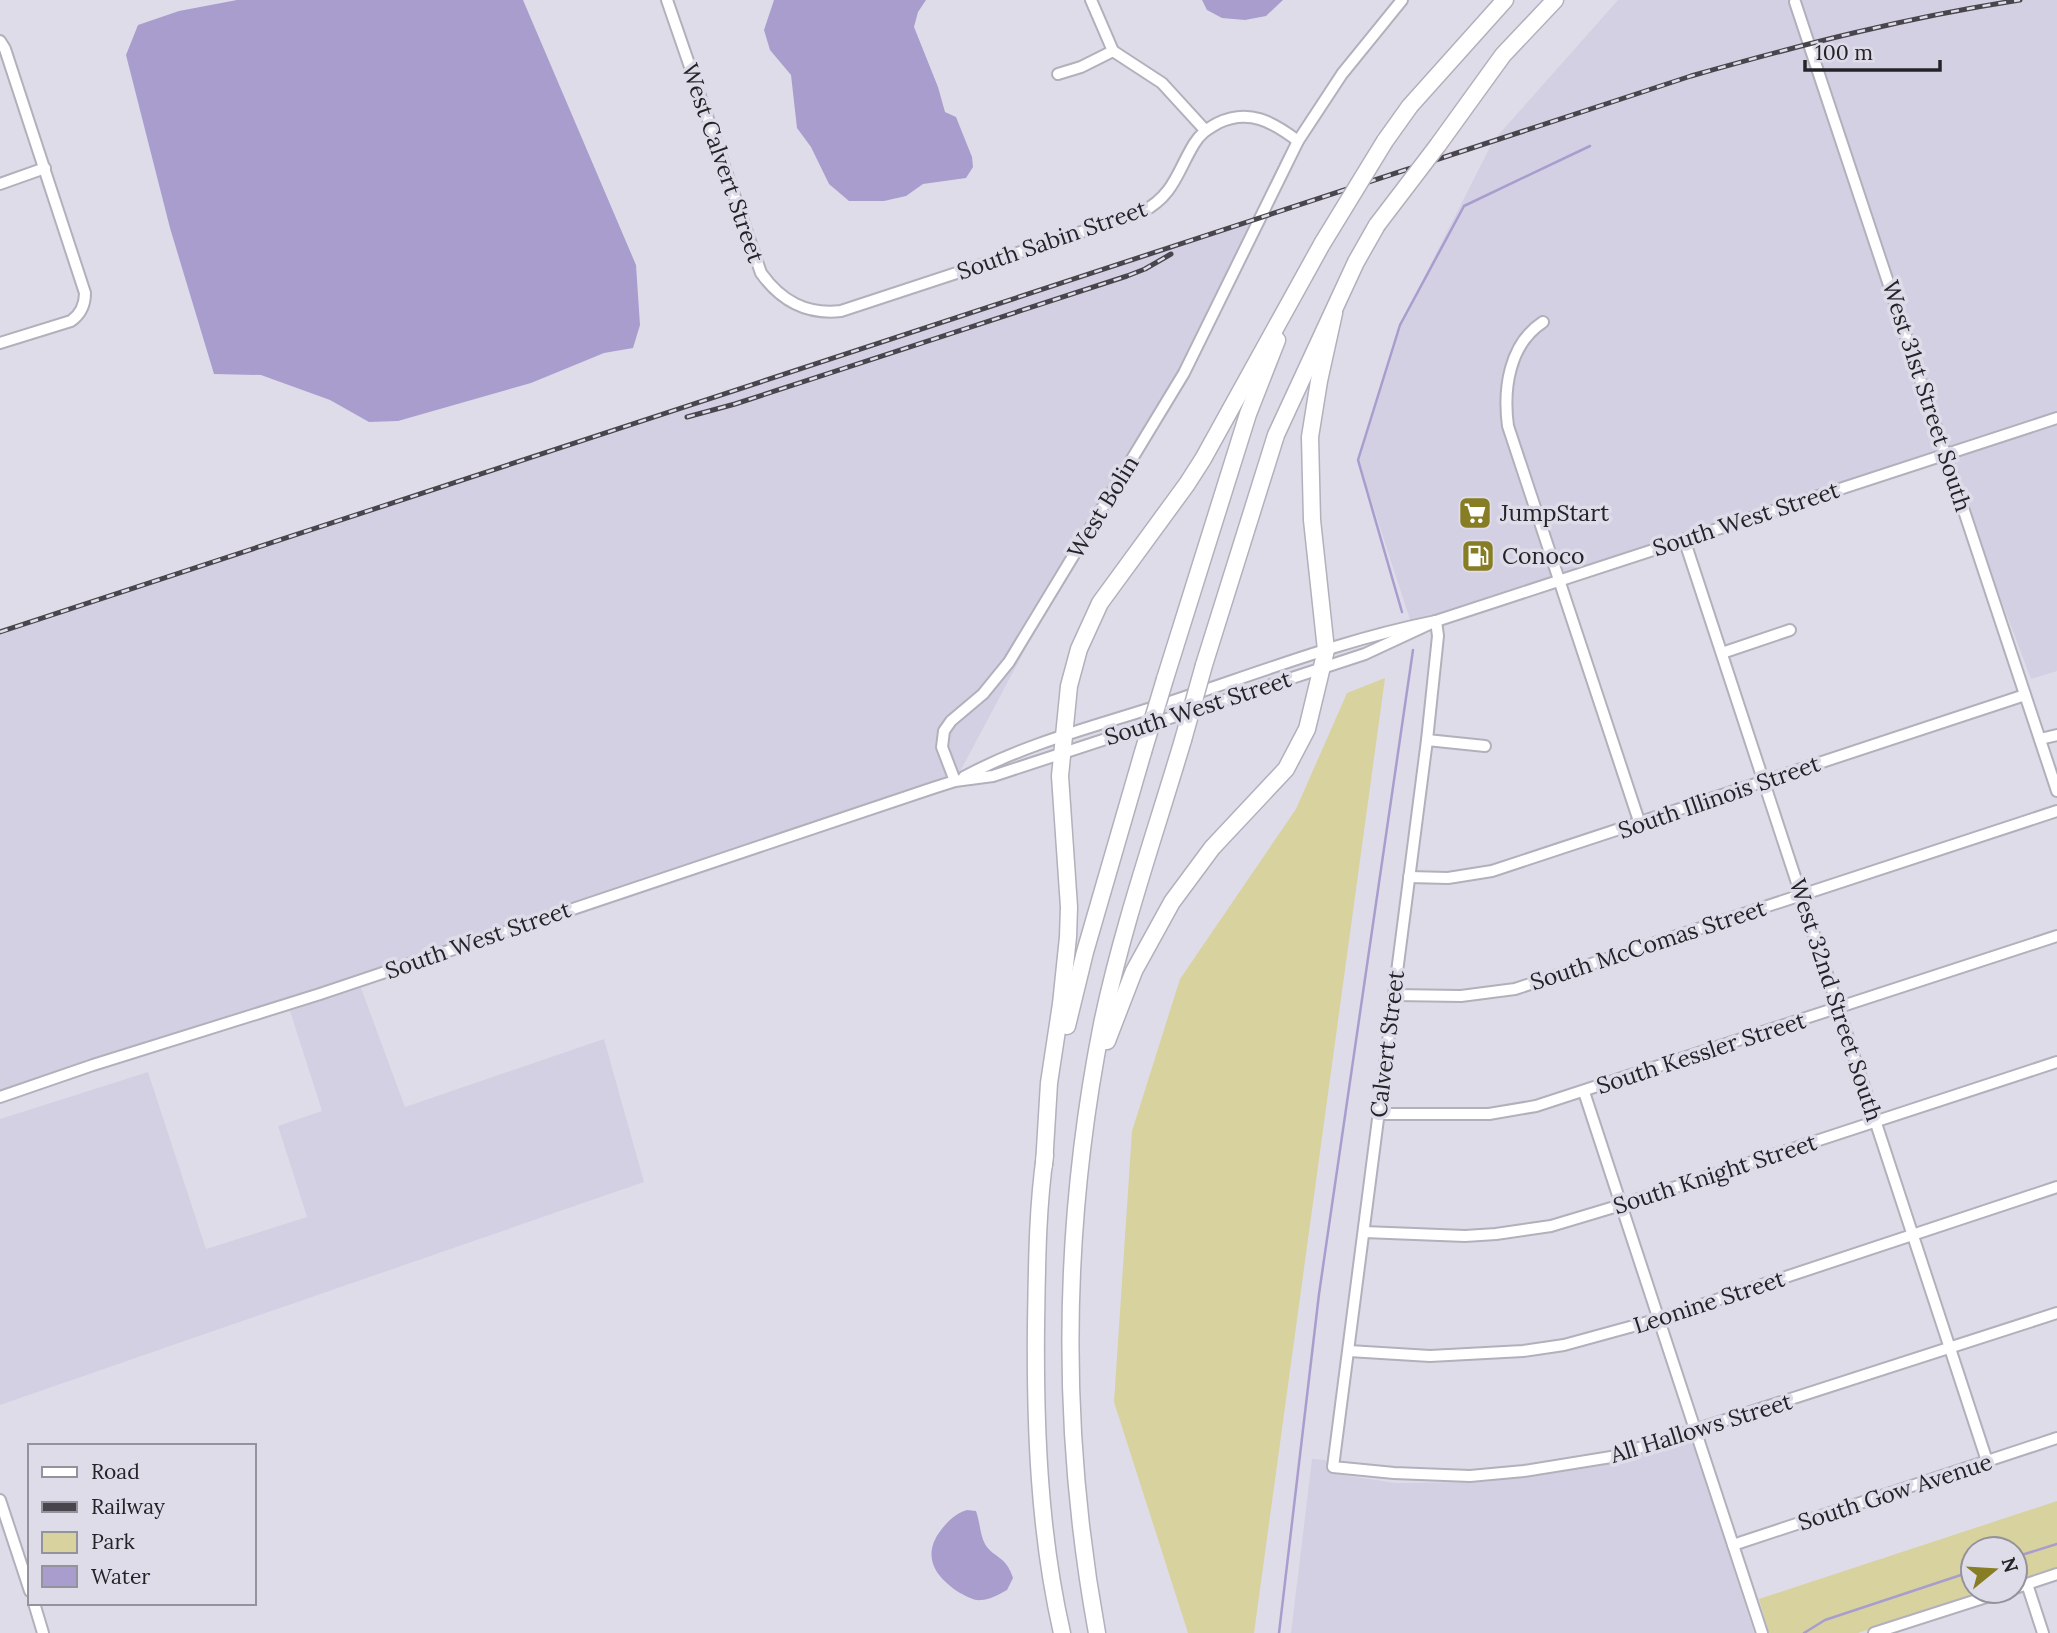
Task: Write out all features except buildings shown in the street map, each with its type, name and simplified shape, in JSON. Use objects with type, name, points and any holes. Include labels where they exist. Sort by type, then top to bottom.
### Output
[{"type":"highway","points":[[1062,1633],[1047,1541],[1037,1407],[1036,1273],[1049,1083],[1068,937],[1069,907],[1060,776],[1069,686],[1079,649],[1100,603],[1187,484],[1322,243],[1385,141],[1410,106],[1505,0]]},
{"type":"highway","points":[[1097,1633],[1080,1520],[1070,1390],[1069,1336],[1077,1182],[1103,1023],[1119,954],[1204,665],[1276,435],[1356,262],[1377,225],[1503,55],[1555,0]]},
{"type":"highway","points":[[1044,1165],[1061,1056],[1085,952],[1165,679],[1248,414],[1294,295]]},
{"type":"highway","points":[[1087,1111],[1105,1047],[1142,954],[1193,872],[1246,810],[1286,769],[1307,729],[1326,650],[1312,520],[1309,463],[1312,415],[1334,313]]},
{"type":"street","name":"West Calvert Street","points":[[667,0],[761,273],[780,296],[803,309]]},
{"type":"street","points":[[1091,0],[1113,51],[1162,83],[1205,130],[1233,117],[1250,116],[1270,122],[1298,141]]},
{"type":"street","name":"West Bolin","points":[[955,781],[942,747],[944,731],[951,721],[983,694],[1009,662],[1184,373],[1298,141],[1342,74],[1402,0]]},
{"type":"street","name":"West 31st Street South","points":[[1795,2],[2057,791]]},
{"type":"street","points":[[0,41],[5,49],[85,293],[83,308],[77,317],[61,325],[0,343]]},
{"type":"street","points":[[1058,74],[1081,67],[1113,51]]},
{"type":"street","name":"South Sabin Street","points":[[803,309],[827,313],[841,311],[1142,212],[1162,199],[1176,182],[1195,143],[1205,130]]},
{"type":"street","points":[[0,184],[45,168]]},
{"type":"street","points":[[1543,323],[1530,331],[1516,355],[1505,400],[1508,426],[1640,824]]},
{"type":"street","name":"South West Street","points":[[0,1097],[320,994],[955,781],[987,764],[1065,736],[1326,650],[1388,631],[1436,621],[2057,418]]},
{"type":"street","name":"West 32nd Street South","points":[[1684,539],[1987,1461]]},
{"type":"street","name":"South West Street","points":[[955,781],[993,776],[1365,654],[1436,621]]},
{"type":"street","name":"Calvert Street","points":[[1333,1467],[1427,740],[1438,639],[1436,621]]},
{"type":"street","points":[[1722,653],[1790,630]]},
{"type":"street","name":"South Illinois Street","points":[[1409,877],[1448,878],[1482,874],[2025,695]]},
{"type":"street","points":[[2040,739],[2057,735]]},
{"type":"street","points":[[1427,740],[1485,746]]},
{"type":"street","name":"South McComas Street","points":[[1394,995],[1426,997],[1505,991],[2057,811]]},
{"type":"street","name":"South Kessler Street","points":[[1378,1115],[1489,1114],[1536,1107],[2057,936]]},
{"type":"street","name":"South Knight Street","points":[[1363,1232],[1465,1236],[1550,1226],[2057,1062]]},
{"type":"street","points":[[1584,1092],[1762,1633]]},
{"type":"street","name":"Leonine Street","points":[[1349,1351],[1430,1356],[1523,1351],[1564,1345],[1659,1319],[2057,1186]]},
{"type":"street","name":"All Hallows Street","points":[[1333,1467],[1438,1475],[1520,1472],[1611,1457],[2057,1313]]},
{"type":"street","name":"South Gow Avenue","points":[[1733,1545],[2057,1438]]},
{"type":"street","points":[[0,1500],[28,1585]]},
{"type":"street","points":[[2029,1583],[2057,1574]]},
{"type":"street","points":[[2029,1590],[2043,1633]]},
{"type":"street","points":[[35,1605],[43,1633]]},
{"type":"street","points":[[1874,1633],[1961,1605]]},
{"type":"shaded area","points":[[1618,0],[2057,0],[2057,671],[2031,679],[1946,455],[1414,632],[1358,460],[1400,325],[1493,141]]},
{"type":"shaded area","points":[[1269,215],[1086,535],[955,781],[0,1099],[0,632]]},
{"type":"shaded area","points":[[361,988],[405,1107],[604,1039],[644,1182],[0,1405],[0,1119],[148,1072],[206,1249],[307,1217],[278,1126],[322,1111],[290,1011]]},
{"type":"shaded area","points":[[1688,1442],[1696,1452],[1754,1633],[1291,1633],[1312,1459],[1326,1460],[1328,1469],[1335,1474],[1396,1483],[1484,1482],[1619,1461]]},
{"type":"green space","points":[[1385,678],[1254,1633],[1188,1633],[1114,1402],[1132,1131],[1180,979],[1296,809],[1347,693]]},
{"type":"green space","points":[[2057,1501],[2057,1568],[2029,1577],[2029,1535],[1959,1535],[1959,1600],[1858,1633],[1769,1633],[1759,1599]]},
{"type":"water","points":[[237,0],[523,0],[636,265],[640,325],[633,348],[604,353],[531,383],[398,421],[369,422],[330,400],[261,375],[214,374],[170,228],[126,55],[138,25],[179,11]]},
{"type":"water","points":[[774,0],[926,0],[918,12],[914,27],[945,112],[956,117],[972,157],[973,167],[966,178],[923,184],[906,196],[884,201],[849,201],[829,184],[811,147],[797,128],[791,75],[770,50],[764,30]]},
{"type":"water","points":[[1202,0],[1283,0],[1266,16],[1245,20],[1222,18],[1207,10]]},
{"type":"water","points":[[976,1511],[985,1544],[1007,1565],[1013,1578],[1007,1590],[984,1600],[970,1598],[951,1587],[938,1573],[932,1557],[935,1540],[941,1530],[959,1513]]},
{"type":"waterway","points":[[1402,612],[1358,460],[1400,325],[1464,206],[1590,146]]},
{"type":"waterway","points":[[1279,1633],[1319,1294],[1413,650]]},
{"type":"waterway","points":[[2029,1553],[2057,1544]]},
{"type":"waterway","points":[[1804,1633],[1825,1620],[1959,1576]]},
{"type":"railway","points":[[0,632],[1691,76],[1854,33],[2020,0]]},
{"type":"railway","points":[[687,417],[735,404],[1127,276],[1171,254]]},
{"type":"place","name":"JumpStart","points":[[1475,513]]},
{"type":"place","name":"Conoco","points":[[1478,556]]}]
